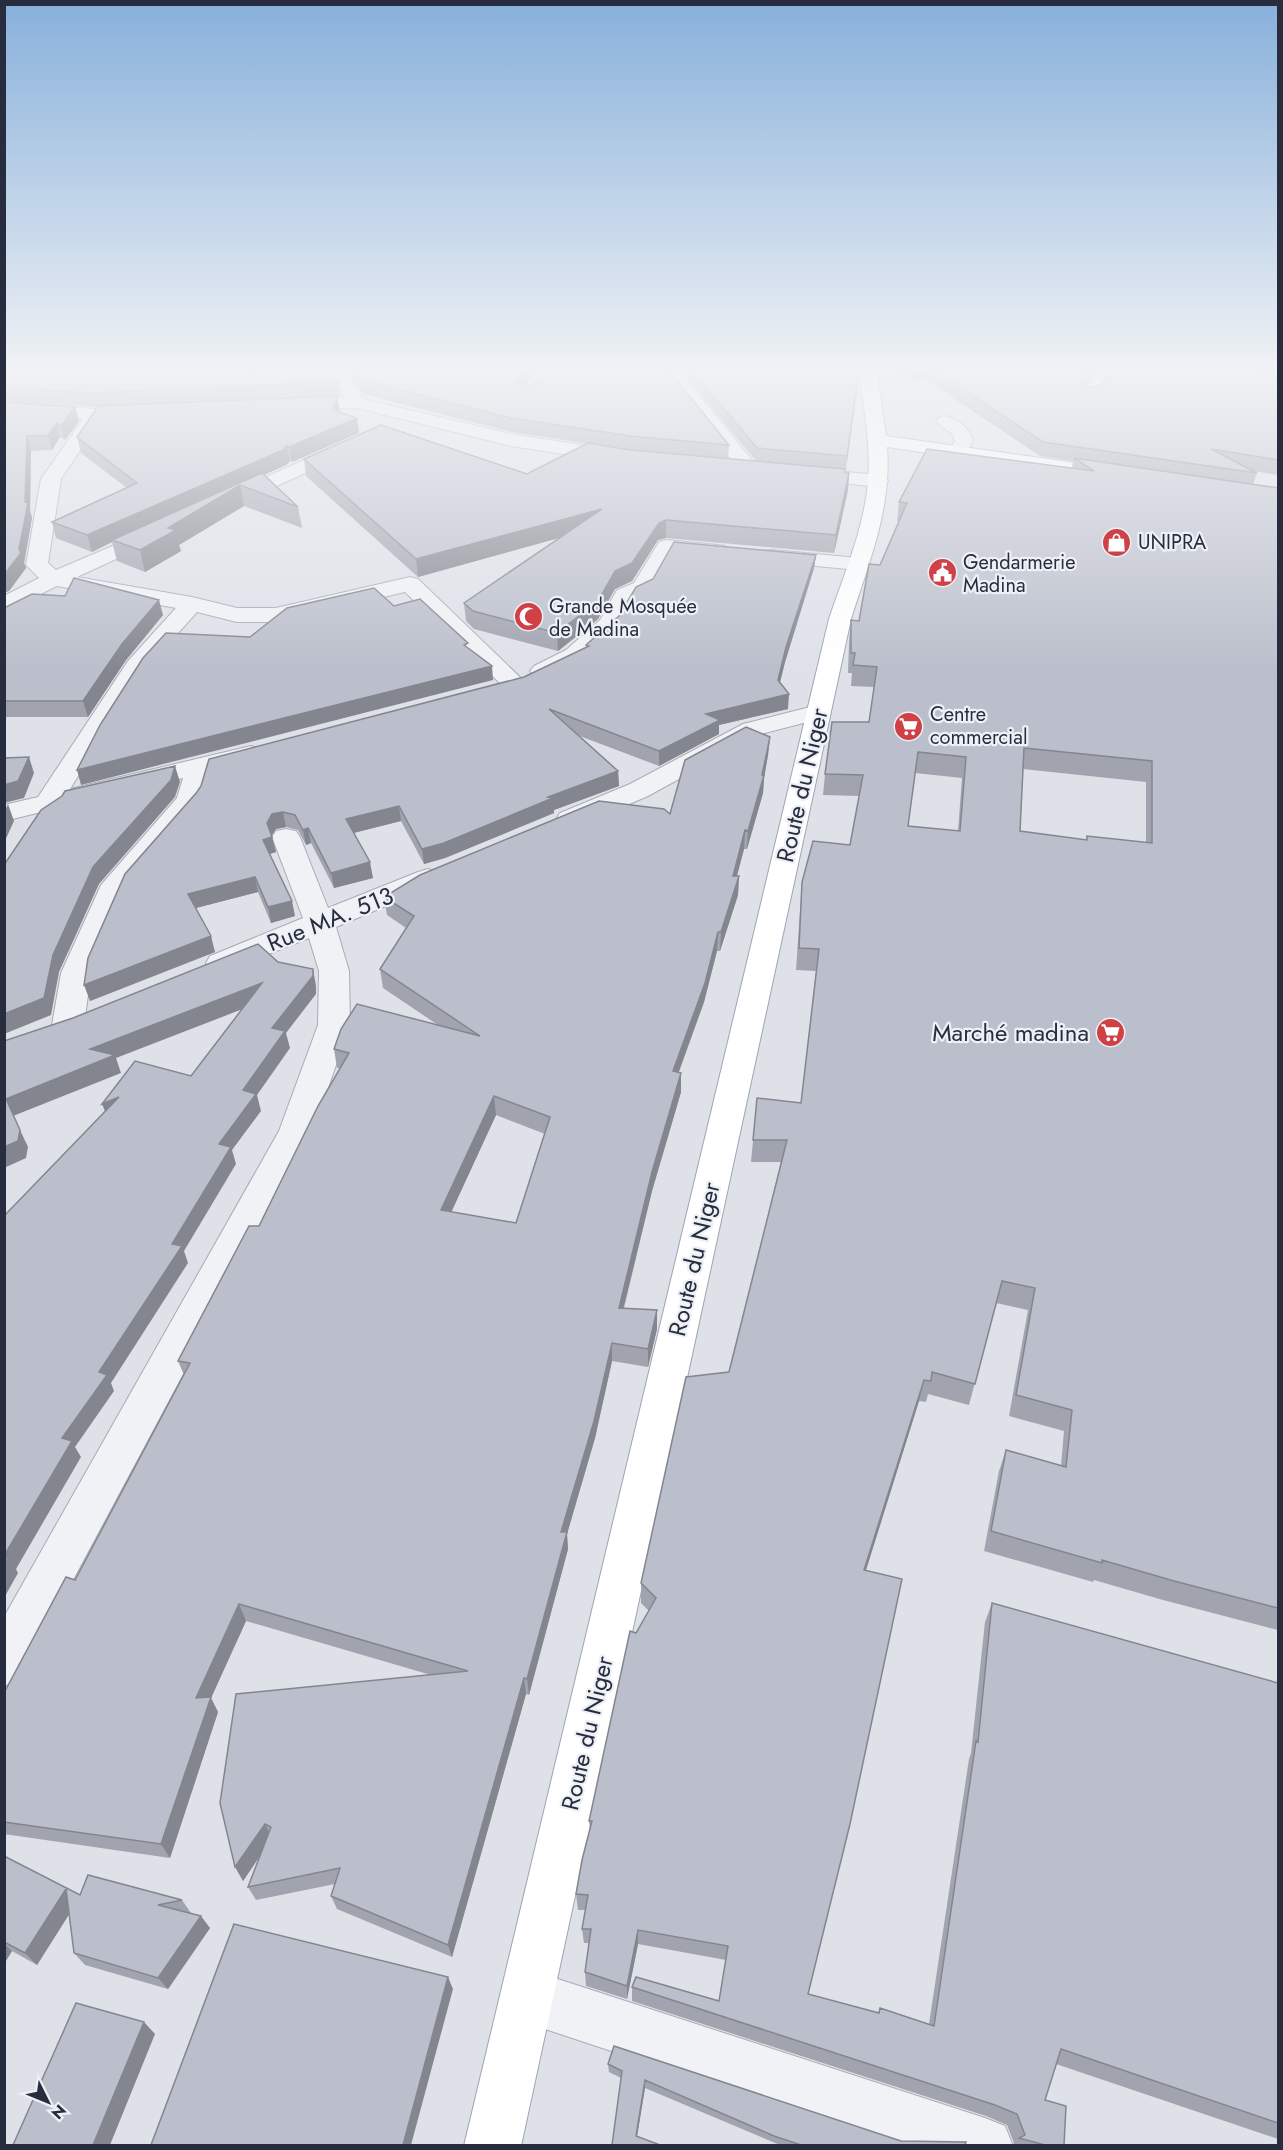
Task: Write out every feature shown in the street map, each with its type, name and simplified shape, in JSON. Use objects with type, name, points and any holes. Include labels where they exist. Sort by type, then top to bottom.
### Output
[{"type":"main road","name":"Route du Niger","points":[[492,2145],[818,712],[840,619],[873,518],[878,472]]},
{"type":"main road","points":[[1095,472],[1106,474]]},
{"type":"street","points":[[56,472],[51,479],[37,565],[54,579],[192,604],[237,615],[276,615],[410,584],[504,687],[574,655],[609,624],[625,595],[643,587],[666,546],[734,552]]},
{"type":"street","points":[[214,507],[291,472]]},
{"type":"street","points":[[782,472],[878,481]]},
{"type":"street","points":[[4,605],[54,579],[172,526]]},
{"type":"street","points":[[756,555],[858,564]]},
{"type":"street","points":[[48,802],[136,666],[192,604]]},
{"type":"street","points":[[551,827],[639,790],[752,729],[818,712]]},
{"type":"street","points":[[4,813],[278,747]]},
{"type":"street","points":[[101,1011],[57,1029],[76,973],[115,885],[190,800],[199,767]]},
{"type":"street","points":[[4,1663],[296,1131],[334,1025],[334,971],[320,924],[286,837]]},
{"type":"street","name":"Rue MA. 513","points":[[199,972],[452,868]]},
{"type":"street","points":[[527,1996],[984,2145]]},
{"type":"building","points":[[4,472],[26,472],[25,502],[28,503],[19,549],[21,553],[4,575]]},
{"type":"building","points":[[123,472],[232,472],[87,535],[52,522],[137,483]]},
{"type":"building","points":[[319,472],[849,473],[836,535],[666,520],[659,523],[632,563],[615,571],[598,601],[557,633],[473,611],[464,603],[602,509],[416,559]]},
{"type":"building","points":[[915,472],[1171,472],[1278,488],[1278,1608],[1102,1560],[1102,1563],[991,1531],[1006,1450],[1066,1467],[1072,1410],[1016,1395],[1035,1288],[1002,1281],[975,1384],[932,1372],[931,1381],[924,1380],[864,1570],[902,1579],[850,1824],[808,1994],[879,2013],[880,2008],[934,2026],[976,1741],[978,1742],[992,1603],[1278,1683],[1278,2123],[1061,2049],[1045,2100],[1066,2106],[1064,2145],[1045,2145],[1019,2138],[1025,2135],[1017,2114],[995,2105],[632,1987],[636,1977],[719,2001],[728,1946],[638,1930],[627,1986],[585,1972],[591,1929],[582,1929],[588,1895],[576,1894],[592,1821],[589,1821],[630,1631],[636,1633],[656,1598],[641,1583],[686,1377],[729,1372],[787,1140],[753,1140],[757,1098],[801,1103],[819,949],[799,948],[802,882],[813,841],[850,845],[863,775],[825,774],[832,722],[869,722],[877,667],[853,665],[855,653],[851,653],[851,620],[859,621],[869,564],[880,565],[907,503],[899,502]],"holes":[[[1024,748],[1152,761],[1152,843],[1087,836],[1087,840],[1020,831]],[[918,752],[966,757],[960,831],[908,826]]]},
{"type":"building","points":[[262,473],[298,507],[240,485],[168,528],[176,530],[140,550],[112,540]]},
{"type":"building","points":[[674,542],[816,555],[786,647],[778,680],[789,694],[706,714],[720,720],[659,751],[549,709],[618,771],[548,797],[553,798],[444,843],[422,849],[399,806],[346,819],[370,862],[331,873],[308,828],[303,830],[295,815],[283,812],[272,814],[267,823],[272,837],[263,840],[292,901],[268,907],[255,877],[188,894],[211,936],[84,985],[88,958],[125,874],[197,792],[209,759],[524,677],[589,646],[586,645],[619,616],[636,587],[653,579]]},
{"type":"building","points":[[74,578],[159,600],[122,644],[83,701],[4,701],[4,608],[32,594],[65,596]]},
{"type":"building","points":[[374,588],[394,606],[420,599],[468,643],[464,645],[492,666],[77,770],[100,725],[143,658],[166,633],[250,637],[287,608]]},
{"type":"building","points":[[746,727],[770,737],[762,775],[764,775],[748,831],[745,830],[733,876],[739,876],[721,932],[718,932],[705,983],[673,1071],[681,1073],[652,1172],[619,1308],[657,1310],[648,1349],[612,1343],[594,1421],[561,1532],[567,1532],[527,1679],[524,1678],[448,1945],[331,1896],[340,1868],[248,1887],[271,1827],[265,1824],[235,1867],[220,1803],[236,1694],[468,1671],[239,1604],[196,1698],[211,1697],[161,1844],[4,1822],[4,1693],[66,1577],[75,1580],[190,1363],[178,1361],[249,1226],[259,1226],[318,1106],[349,1053],[334,1049],[341,1029],[357,1004],[480,1036],[380,969],[414,916],[384,897],[420,875],[599,801],[664,809],[670,814],[685,760]],"holes":[[[494,1096],[550,1117],[516,1223],[441,1210]]]},
{"type":"building","points":[[29,757],[18,781],[4,785],[4,758]]},
{"type":"building","points":[[175,766],[171,780],[93,867],[53,955],[44,998],[4,1014],[4,865],[41,810],[62,796],[65,791]]},
{"type":"building","points":[[258,944],[278,962],[313,969],[313,976],[272,1028],[285,1031],[243,1090],[256,1094],[219,1144],[231,1147],[172,1244],[182,1246],[99,1372],[107,1375],[62,1438],[72,1441],[4,1556],[4,1216],[119,1097],[102,1104],[135,1061],[191,1076],[262,983],[90,1049],[115,1055],[6,1099],[20,1130],[18,1141],[4,1147],[4,1041],[73,1018]]},
{"type":"building","points":[[4,1856],[80,1895],[88,1875],[182,1900],[158,1905],[201,1916],[158,1978],[74,1953],[66,1889],[25,1953],[4,1942]]},
{"type":"building","points":[[234,1924],[448,1977],[403,2145],[151,2145]]},
{"type":"building","points":[[76,2003],[144,2022],[93,2145],[13,2145]]},
{"type":"building","points":[[614,2046],[901,2141],[966,2142],[965,2145],[801,2145],[774,2136],[645,2080],[636,2136],[660,2145],[612,2145],[622,2071],[608,2064]]},
{"type":"place","name":"UNIPRA","points":[[1117,542]]},
{"type":"place","name":"Gendarmerie Madina","points":[[942,573]]},
{"type":"place","name":"Grande Mosquée de Madina","points":[[528,617]]},
{"type":"place","name":"Centre commercial","points":[[909,726]]},
{"type":"place","name":"Marché madina","points":[[1110,1032]]}]
